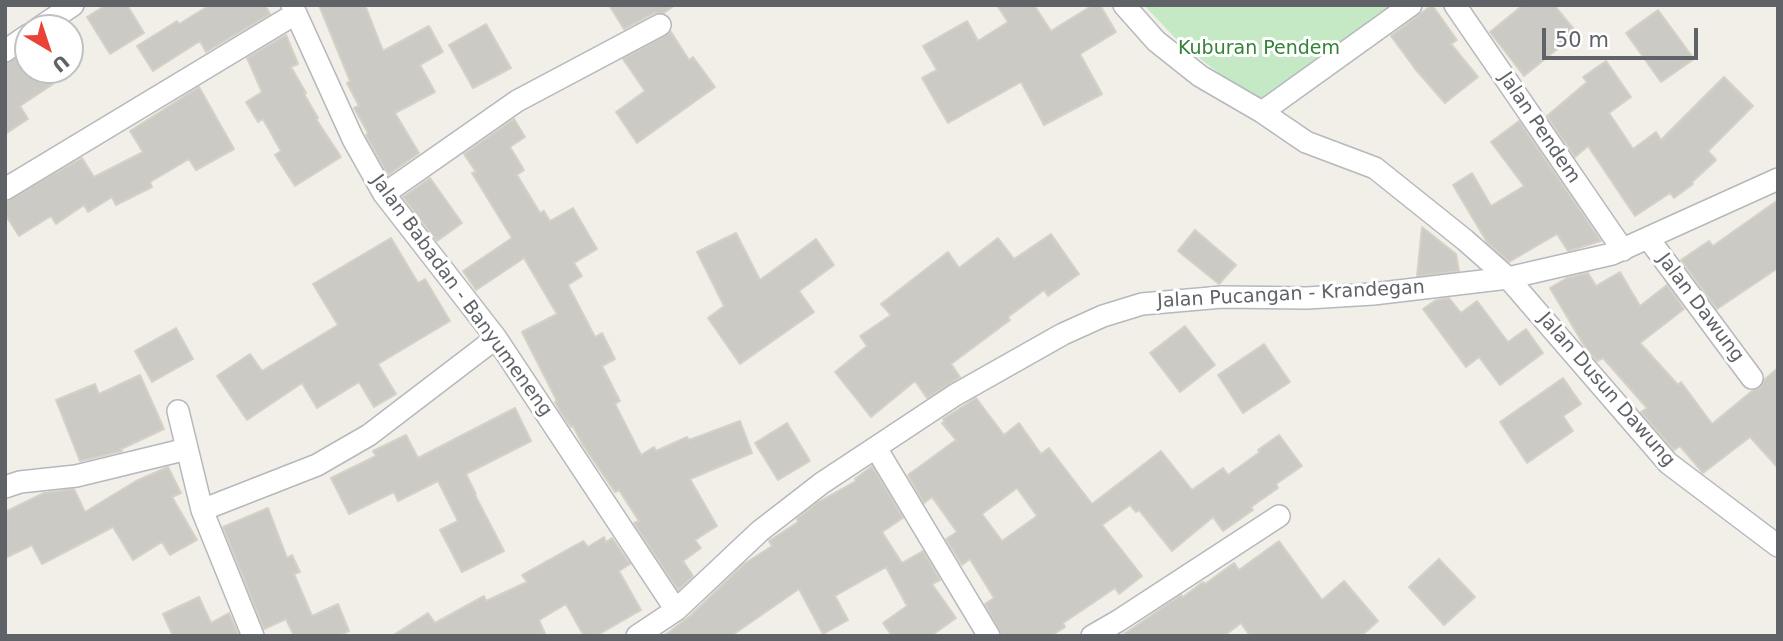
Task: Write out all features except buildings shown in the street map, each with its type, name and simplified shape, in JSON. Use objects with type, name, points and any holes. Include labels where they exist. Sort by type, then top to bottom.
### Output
[{"type":"street","name":"Jalan Dusun Dawung","points":[[1124,5],[1156,41],[1200,76],[1262,112],[1306,142],[1375,168],[1508,278],[1668,463],[1778,545]]},
{"type":"street","points":[[1262,112],[1411,5]]},
{"type":"street","name":"Jalan Pendem","points":[[1455,5],[1623,250]]},
{"type":"street","points":[[5,189],[293,10]]},
{"type":"street","name":"Jalan Babadan - Banyumeneng","points":[[293,10],[353,139],[384,194],[496,338],[676,610]]},
{"type":"street","points":[[384,194],[517,101],[660,25]]},
{"type":"street","name":"Jalan Pucangan - Krandegan","points":[[637,636],[676,610],[760,531],[822,483],[955,395],[1063,334],[1104,316],[1143,304],[1222,297],[1307,298],[1373,294],[1508,278],[1623,250],[1778,179]]},
{"type":"street","name":"Jalan Dawung","points":[[1648,239],[1752,378]]},
{"type":"street","points":[[202,510],[317,465],[359,441],[496,338]]},
{"type":"street","points":[[178,411],[202,510],[253,636]]},
{"type":"street","points":[[876,447],[989,636]]},
{"type":"street","points":[[5,487],[19,482],[76,476],[187,449]]},
{"type":"street","points":[[1091,636],[1279,516]]},
{"type":"green space","name":"Kuburan Pendem","points":[[1144,5],[1393,5],[1259,104],[1180,43]]}]
